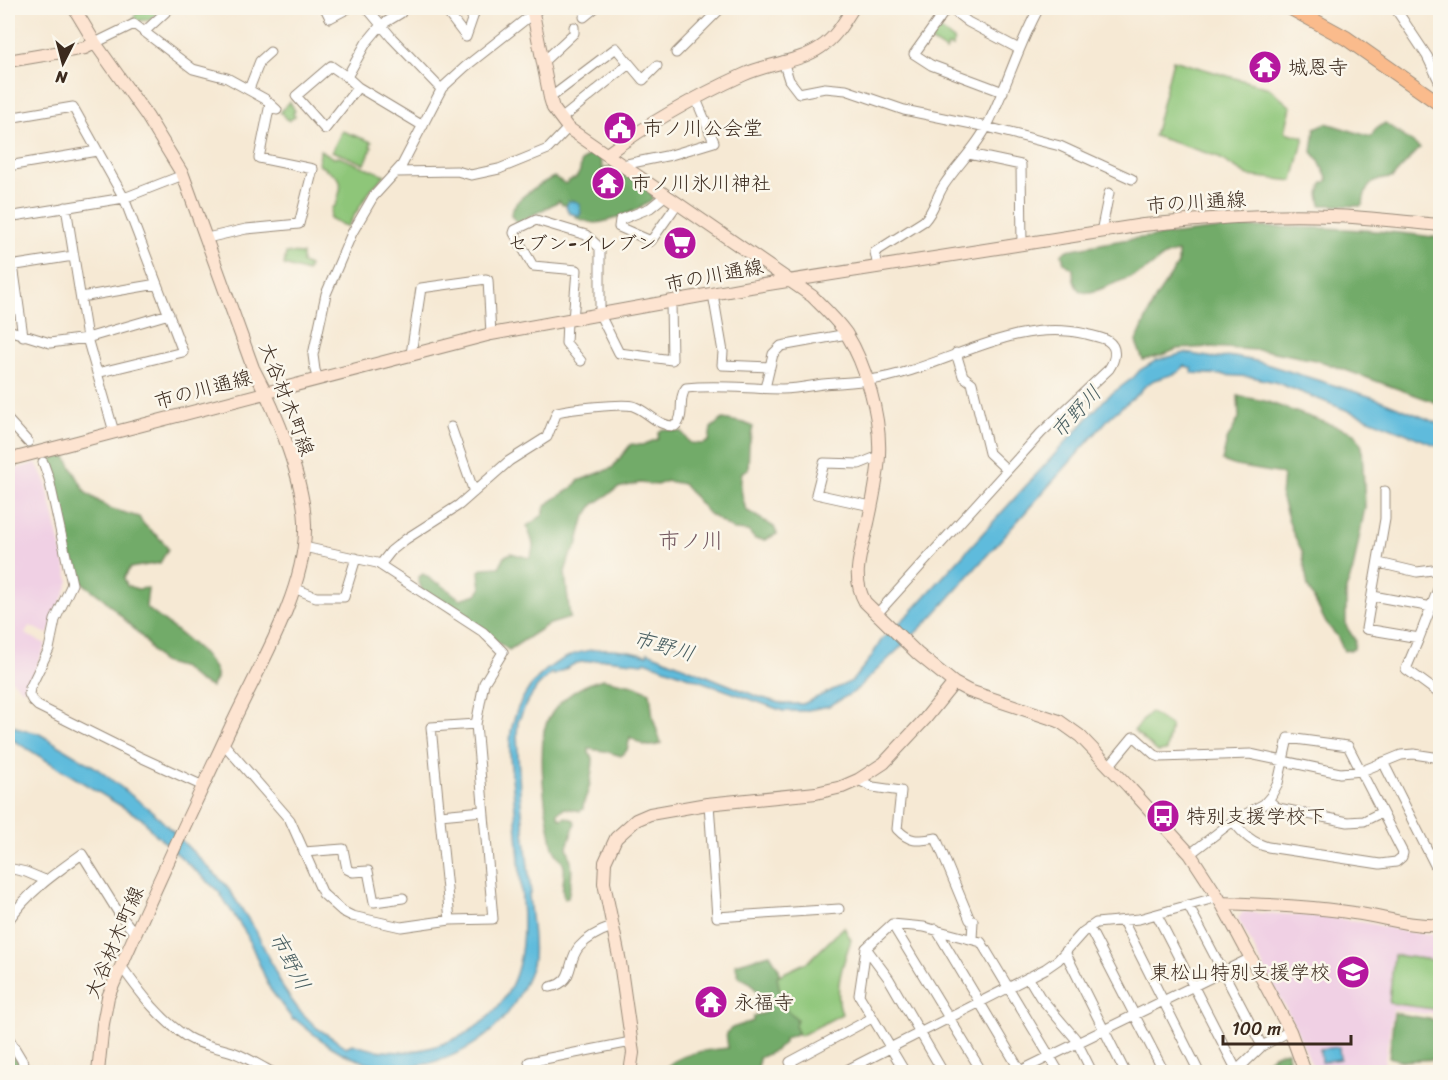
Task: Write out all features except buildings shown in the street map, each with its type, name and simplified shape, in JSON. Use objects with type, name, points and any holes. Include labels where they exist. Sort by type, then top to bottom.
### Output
[{"type":"main road","points":[[1291,8],[1346,38],[1440,104]]},
{"type":"street","name":"大谷材木町線","points":[[74,8],[95,43],[147,116],[183,175],[254,368],[266,392],[300,488],[305,513],[304,547],[294,588],[108,997],[98,1072]]},
{"type":"street","points":[[144,32],[170,8]]},
{"type":"street","points":[[325,8],[330,18],[349,8]]},
{"type":"street","points":[[368,8],[441,89]]},
{"type":"street","points":[[347,77],[366,43],[381,25],[401,13],[400,8]]},
{"type":"street","points":[[444,8],[466,37],[476,8]]},
{"type":"street","points":[[584,17],[595,8]]},
{"type":"street","points":[[676,53],[721,8]]},
{"type":"street","points":[[607,154],[652,123],[744,74],[810,54],[824,46],[843,26],[853,8]]},
{"type":"street","points":[[1003,92],[931,65],[914,54],[949,8],[968,22],[1019,49]]},
{"type":"street","points":[[878,267],[875,252],[929,216],[945,183],[969,154],[987,127],[1019,49],[1039,8]]},
{"type":"street","points":[[1395,8],[1427,56],[1440,83]]},
{"type":"street","points":[[535,10],[550,98],[553,108],[564,123],[812,296],[847,334],[866,380],[878,422],[879,456],[857,571],[857,582],[865,602],[918,654],[954,683],[969,691],[1059,721],[1080,736],[1171,831],[1190,854],[1220,900],[1290,1031],[1305,1072]]},
{"type":"street","points":[[318,379],[313,355],[330,283],[352,233],[374,197],[397,172],[441,89],[535,10]]},
{"type":"street","points":[[8,61],[85,48],[134,24],[193,69],[227,78],[249,89],[273,107],[260,158],[313,169],[299,224],[246,230],[207,238]]},
{"type":"street","points":[[543,62],[574,33],[574,27]]},
{"type":"street","points":[[550,98],[616,48],[644,80],[657,66]]},
{"type":"street","points":[[249,89],[260,61],[270,52]]},
{"type":"street","points":[[783,62],[789,80],[799,93],[837,88],[904,110],[987,127],[1060,146],[1132,179]]},
{"type":"street","points":[[397,172],[457,171],[471,175],[499,169],[548,149],[564,123],[629,64]]},
{"type":"street","points":[[358,87],[325,129],[296,96],[331,66],[358,87],[423,126]]},
{"type":"street","points":[[622,165],[671,155],[714,142],[696,99]]},
{"type":"street","points":[[8,118],[73,107],[124,198],[183,352],[97,373]]},
{"type":"street","points":[[8,166],[97,151]]},
{"type":"street","points":[[969,154],[1021,165],[1022,245]]},
{"type":"street","points":[[8,217],[124,198],[183,175]]},
{"type":"street","points":[[1101,232],[1109,194]]},
{"type":"street","points":[[666,195],[650,207],[620,220],[619,227],[651,241],[678,203]]},
{"type":"street","points":[[66,207],[87,338],[114,432]]},
{"type":"street","name":"市の川通線","points":[[8,460],[491,334],[788,281],[1186,221],[1330,216],[1440,225]]},
{"type":"street","points":[[581,361],[566,343],[577,270],[533,266],[514,233],[515,230],[536,220],[586,235],[600,248],[600,315],[619,352],[672,360],[671,303]]},
{"type":"street","points":[[23,336],[10,266],[74,256]]},
{"type":"street","points":[[411,354],[421,288],[488,280],[491,334]]},
{"type":"street","points":[[81,297],[157,284]]},
{"type":"street","points":[[713,294],[723,352],[722,364],[770,367]]},
{"type":"street","points":[[8,330],[50,343],[87,338],[169,314]]},
{"type":"street","points":[[380,565],[391,551],[406,539],[459,505],[509,461],[547,437],[557,412],[632,406],[662,424],[675,426],[680,421],[682,392],[686,388],[727,386],[784,389],[866,380],[905,373],[956,353],[1046,330],[1081,333],[1108,341],[1114,348],[1115,355],[1109,369],[1064,409],[876,615]]},
{"type":"street","points":[[765,388],[773,354],[781,346],[847,334]]},
{"type":"street","points":[[956,353],[963,376],[972,383],[989,453],[1007,470]]},
{"type":"street","points":[[8,420],[28,442]]},
{"type":"street","points":[[451,427],[474,492]]},
{"type":"street","points":[[871,506],[816,494],[824,463],[859,464],[879,456]]},
{"type":"street","points":[[43,462],[72,584],[55,620],[49,649],[29,694],[38,706],[203,786]]},
{"type":"street","points":[[1384,490],[1385,519],[1366,629],[1419,638]]},
{"type":"street","points":[[223,743],[290,820],[323,894],[342,911],[352,916],[401,927],[450,920],[493,919],[476,724],[484,683],[503,652],[483,632],[380,565],[304,547]]},
{"type":"street","points":[[294,588],[316,597],[344,597],[356,558]]},
{"type":"street","points":[[1379,563],[1417,572],[1440,569]]},
{"type":"street","points":[[1439,690],[1406,669],[1440,584]]},
{"type":"street","points":[[1373,596],[1432,607]]},
{"type":"street","points":[[630,1072],[633,1058],[632,1042],[604,883],[609,851],[616,838],[636,820],[650,814],[709,804],[816,793],[842,787],[858,780],[884,763],[925,719],[954,683]]},
{"type":"street","points":[[450,920],[431,727],[476,724]]},
{"type":"street","points":[[1109,766],[1135,737],[1160,757],[1239,754],[1340,773],[1362,771],[1401,755],[1414,754],[1440,758]]},
{"type":"street","points":[[1190,854],[1233,821],[1268,800],[1276,790],[1288,738],[1347,745],[1403,854],[1402,857],[1388,864],[1356,861],[1257,844],[1246,837],[1233,821]]},
{"type":"street","points":[[1383,762],[1440,875]]},
{"type":"street","points":[[858,780],[873,787],[901,791],[897,829],[914,841],[936,838],[970,920],[973,921],[972,939]]},
{"type":"street","points":[[1268,800],[1283,810],[1348,822],[1364,821],[1382,812]]},
{"type":"street","points":[[709,804],[717,917],[839,909]]},
{"type":"street","points":[[440,815],[483,811]]},
{"type":"street","points":[[304,852],[343,849],[348,869],[353,872],[368,871],[374,902],[403,898]]},
{"type":"street","points":[[8,921],[26,897],[45,880],[82,854],[118,912],[136,935]]},
{"type":"street","points":[[8,868],[45,880]]},
{"type":"street","points":[[843,1072],[1053,964],[1089,927],[1104,922],[1157,915],[1188,905],[1220,900],[1356,913],[1414,925],[1440,925]]},
{"type":"street","points":[[1188,905],[1262,1046]]},
{"type":"street","points":[[1157,915],[1236,1072],[1262,1046],[1290,1031]]},
{"type":"street","points":[[1123,921],[1199,1072]]},
{"type":"street","points":[[892,924],[982,1072]]},
{"type":"street","points":[[905,1072],[859,996],[866,948],[892,924],[936,929],[981,942],[1059,1072]]},
{"type":"street","points":[[550,987],[563,982],[567,977],[578,948],[595,934],[612,927]]},
{"type":"street","points":[[1089,927],[1164,1072]]},
{"type":"street","points":[[936,929],[1020,1072],[1222,970],[1251,958]]},
{"type":"street","points":[[866,948],[889,979],[943,1072]]},
{"type":"street","points":[[1065,952],[1125,1072]]},
{"type":"street","points":[[121,966],[160,1015],[187,1037],[203,1045],[234,1052],[272,1072]]},
{"type":"street","points":[[1028,977],[1040,997],[1078,1043],[1092,1072]]},
{"type":"street","points":[[796,1072],[790,1062],[872,1018]]},
{"type":"street","points":[[8,1037],[29,1072]]},
{"type":"street","points":[[528,1062],[632,1042]]},
{"type":"street","points":[[863,1062],[867,1072]]},
{"type":"shaded area","points":[[36,463],[45,479],[69,581],[48,634],[29,626],[25,634],[46,644],[28,687],[25,686],[23,690],[8,677],[8,471]]},
{"type":"shaded area","name":"東松山特別支援学校","points":[[1243,912],[1329,917],[1412,933],[1440,934],[1440,1015],[1393,1010],[1384,1065],[1318,1072],[1312,1065],[1294,1024],[1238,918]]},
{"type":"green space","points":[[138,8],[164,8],[149,20],[133,21]]},
{"type":"green space","points":[[936,27],[954,40],[952,47],[948,46],[946,51],[928,39]]},
{"type":"green space","points":[[1173,60],[1269,88],[1291,107],[1285,132],[1304,137],[1293,181],[1248,176],[1216,156],[1154,136]]},
{"type":"green space","points":[[290,102],[295,116],[289,121],[280,112]]},
{"type":"green space","points":[[1326,123],[1371,137],[1375,130],[1385,123],[1420,148],[1392,178],[1371,184],[1360,206],[1321,205],[1319,194],[1322,184],[1328,180],[1312,152],[1315,128]]},
{"type":"green space","points":[[342,131],[372,142],[365,164],[332,151]]},
{"type":"green space","points":[[320,150],[334,158],[339,157],[385,175],[371,189],[347,227],[330,219],[340,190],[340,180],[319,165]]},
{"type":"green space","points":[[591,153],[600,157],[603,169],[614,166],[650,191],[653,198],[626,214],[595,223],[576,218],[570,204],[563,205],[559,201],[518,223],[511,216],[515,204],[542,184],[554,177],[566,184],[576,178],[581,162]]},
{"type":"green space","points":[[1237,227],[1364,230],[1440,238],[1440,404],[1320,361],[1269,351],[1210,347],[1177,349],[1143,360],[1136,342],[1155,299],[1178,264],[1178,252],[1164,256],[1139,274],[1092,292],[1081,291],[1077,287],[1073,269],[1064,263],[1062,254],[1067,250],[1123,240]]},
{"type":"green space","points":[[286,253],[302,254],[302,263],[309,266],[307,272],[284,265]]},
{"type":"green space","points":[[1238,396],[1265,401],[1355,433],[1362,447],[1365,507],[1353,570],[1346,589],[1346,626],[1355,640],[1354,649],[1344,651],[1337,636],[1326,623],[1308,587],[1302,551],[1292,531],[1281,496],[1283,474],[1236,466],[1222,461],[1227,440],[1239,418]]},
{"type":"green space","points":[[723,419],[753,427],[749,445],[748,469],[742,472],[741,477],[742,496],[746,510],[774,527],[777,534],[765,540],[755,539],[748,531],[734,530],[709,514],[683,484],[667,481],[657,485],[640,483],[618,488],[593,505],[584,519],[577,546],[570,556],[565,572],[570,618],[547,625],[509,650],[422,590],[418,580],[423,574],[460,599],[477,594],[481,589],[479,571],[484,568],[499,567],[505,556],[511,553],[529,558],[533,546],[527,526],[543,515],[545,507],[551,501],[572,488],[578,481],[612,468],[631,444],[642,445],[658,439],[659,432],[663,429],[682,432],[690,443],[703,444],[709,441],[711,428]]},
{"type":"green space","points":[[66,457],[86,493],[109,508],[139,517],[145,526],[165,544],[168,549],[160,563],[130,568],[124,578],[127,586],[138,589],[148,588],[146,607],[206,657],[216,674],[211,687],[198,681],[183,668],[162,662],[144,639],[75,574],[63,525],[63,516],[53,492],[54,477],[47,460]]},
{"type":"green space","points":[[603,679],[633,685],[650,692],[653,718],[661,743],[649,746],[630,737],[627,750],[621,756],[589,749],[593,758],[583,809],[580,811],[565,808],[558,812],[561,819],[566,817],[574,820],[575,824],[567,847],[572,872],[568,897],[565,899],[563,895],[564,867],[553,847],[545,803],[542,759],[544,730],[553,712],[567,697],[584,686]]},
{"type":"green space","points":[[1150,712],[1171,726],[1166,751],[1158,752],[1134,731]]},
{"type":"green space","points":[[844,927],[851,940],[842,967],[839,986],[839,1005],[842,1014],[800,1036],[780,999],[775,977],[809,961]]},
{"type":"green space","points":[[770,954],[779,969],[777,977],[782,1002],[797,1019],[795,1026],[798,1033],[784,1039],[784,1043],[774,1051],[759,1058],[758,1072],[662,1072],[683,1057],[701,1051],[728,1048],[726,1033],[732,1028],[753,1021],[753,1016],[764,1013],[768,1009],[751,983],[739,977],[735,964]]},
{"type":"green space","points":[[1394,955],[1440,961],[1440,1010],[1389,1003]]},
{"type":"green space","points":[[1394,1013],[1440,1021],[1440,1059],[1401,1061],[1389,1057]]},
{"type":"green space","points":[[1288,1051],[1287,1066],[1283,1072],[1256,1072],[1273,1055]]},
{"type":"green space","points":[[8,1054],[16,1059],[27,1072],[8,1072]]},
{"type":"water","points":[[568,201],[575,201],[579,204],[581,213],[579,216],[569,213],[566,207]]},
{"type":"water","points":[[1185,353],[1256,361],[1375,398],[1440,424],[1440,447],[1275,382],[1252,377],[1192,373],[1192,368],[1185,366],[1177,373],[1154,380],[1145,386],[1111,416],[932,617],[854,692],[829,706],[803,711],[783,711],[645,661],[643,663],[605,659],[576,663],[554,675],[551,673],[537,687],[526,704],[518,722],[517,734],[520,793],[531,894],[529,894],[533,959],[531,967],[511,1009],[497,1026],[461,1052],[440,1060],[418,1065],[396,1066],[362,1061],[332,1047],[295,1019],[293,1020],[270,989],[247,935],[219,892],[150,829],[144,820],[8,737],[8,723],[22,730],[38,733],[95,767],[153,812],[226,885],[256,931],[283,988],[298,1009],[317,1028],[346,1047],[352,1044],[380,1051],[407,1052],[434,1047],[461,1036],[483,1021],[500,1005],[511,986],[518,966],[523,922],[510,759],[511,731],[523,697],[546,670],[567,657],[589,650],[612,649],[647,655],[648,652],[756,696],[783,704],[803,704],[852,681],[870,659],[882,639],[911,612],[1106,398],[1140,370],[1157,360]]},
{"type":"water","points":[[1339,1047],[1340,1059],[1321,1062],[1320,1049]]},
{"type":"place","name":"城恩寺","points":[[1265,67]]},
{"type":"place","name":"市ノ川公会堂","points":[[620,128]]},
{"type":"place","name":"市ノ川氷川神社","points":[[608,183]]},
{"type":"place","name":"セブン-イレブン","points":[[680,243]]},
{"type":"place","name":"特別支援学校下","points":[[1163,816]]},
{"type":"place","name":"東松山特別支援学校","points":[[1353,972]]},
{"type":"place","name":"永福寺","points":[[711,1002]]},
{"type":"district","name":"市ノ川","points":[[691,540]]},
{"type":"water label","name":"市野川","points":[[1076,412]]},
{"type":"water label","name":"市野川","points":[[664,646]]},
{"type":"water label","name":"市野川","points":[[290,961]]}]
